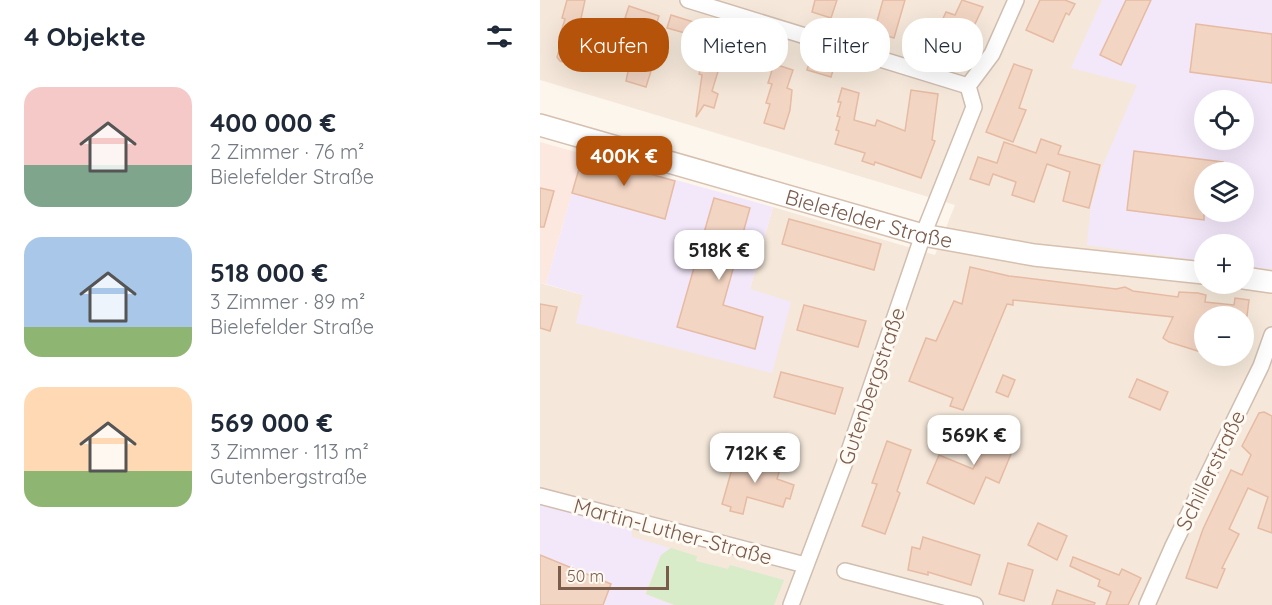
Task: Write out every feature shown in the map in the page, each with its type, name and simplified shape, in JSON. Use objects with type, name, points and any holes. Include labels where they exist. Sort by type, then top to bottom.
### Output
[{"type":"main road","name":"Bielefelder Straße","points":[[540,125],[923,234],[1034,255],[1194,272]]},
{"type":"main road","points":[[1254,279],[1272,282]]},
{"type":"street","points":[[688,0],[968,86],[992,54],[1016,0]]},
{"type":"street","name":"Gutenbergstraße","points":[[791,605],[848,453],[923,234],[974,107],[968,86]]},
{"type":"street","name":"Schillerstraße","points":[[1147,605],[1173,546],[1261,366],[1272,335]]},
{"type":"street","name":"Martin-Luther-Straße","points":[[540,496],[806,565]]},
{"type":"street","points":[[845,572],[975,605]]},
{"type":"shaded area","points":[[540,0],[1272,0],[1272,605],[540,605],[540,283],[583,295],[577,322],[750,289],[773,207],[935,255],[955,205],[540,80]]},
{"type":"shaded area","points":[[1102,0],[1272,0],[1272,269],[1254,267],[1254,234],[1194,234],[1194,260],[1087,245],[1091,205],[1103,165],[1137,85],[1071,68]]},
{"type":"shaded area","points":[[540,142],[583,154],[546,284],[540,283]]},
{"type":"shaded area","points":[[583,154],[773,207],[750,289],[791,302],[772,373],[576,323],[583,295],[546,284]]},
{"type":"shaded area","points":[[540,505],[632,528],[632,537],[670,548],[660,556],[645,594],[672,605],[540,605]]},
{"type":"green space","points":[[671,548],[697,556],[696,561],[728,569],[730,565],[784,580],[774,605],[675,605],[646,594],[661,555]]},
{"type":"building","points":[[567,0],[585,0],[581,18],[562,18]]},
{"type":"building","points":[[815,0],[837,0],[831,18],[812,12]]},
{"type":"building","points":[[883,0],[905,0],[894,38],[890,37],[890,18],[878,18]]},
{"type":"building","points":[[962,0],[983,7],[978,18],[943,18],[946,12],[955,15]]},
{"type":"building","points":[[1040,0],[1065,0],[1075,4],[1069,15],[1066,13],[1053,42],[1026,30]]},
{"type":"building","points":[[1126,0],[1151,0],[1121,65],[1100,55]]},
{"type":"building","points":[[629,6],[659,16],[658,18],[625,18]]},
{"type":"building","points":[[671,15],[681,18],[681,32],[669,29]]},
{"type":"building","points":[[1196,24],[1272,34],[1272,83],[1190,72]]},
{"type":"building","points":[[1014,64],[1032,70],[1019,108],[1026,110],[1013,142],[986,132]]},
{"type":"building","points":[[788,68],[793,70],[787,88],[792,90],[790,110],[784,129],[764,123],[770,104],[766,103],[772,84],[768,83],[771,72],[788,72]]},
{"type":"building","points":[[628,72],[651,72],[646,87],[626,81]]},
{"type":"building","points":[[700,72],[718,72],[712,91],[718,94],[714,108],[704,105],[696,117],[702,75]]},
{"type":"building","points":[[814,72],[833,72],[831,77]]},
{"type":"building","points":[[842,88],[859,93],[854,120],[875,126],[877,120],[905,131],[911,90],[938,94],[932,140],[935,141],[921,178],[875,162],[874,165],[862,161],[865,153],[835,144],[839,131],[836,130],[840,117],[837,116]]},
{"type":"building","points":[[1041,139],[1061,146],[1058,154],[1100,165],[1089,208],[1063,201],[1070,172],[1047,164],[1034,202],[1012,195],[1016,182],[993,174],[989,185],[970,179],[978,157],[997,163],[1004,142],[1036,153]]},
{"type":"building","points":[[1134,151],[1223,162],[1194,162],[1194,219],[1127,210]]},
{"type":"building","points":[[583,155],[675,181],[665,219],[572,193]]},
{"type":"building","points":[[540,188],[554,191],[544,227],[540,227]]},
{"type":"building","points":[[714,198],[750,208],[723,305],[763,317],[755,349],[677,327]]},
{"type":"building","points":[[789,219],[881,244],[874,270],[782,244]]},
{"type":"building","points":[[970,267],[1009,276],[1116,289],[1125,287],[1133,291],[1178,297],[1179,292],[1194,293],[1206,295],[1205,302],[1234,305],[1235,298],[1249,300],[1248,306],[1194,306],[1194,350],[1163,338],[1173,317],[1013,300],[1013,305],[1007,304],[963,410],[950,406],[953,398],[909,381],[926,338],[936,341],[954,301],[962,304]]},
{"type":"building","points":[[540,304],[557,307],[550,331],[540,328]]},
{"type":"building","points":[[804,305],[866,321],[858,347],[797,330]]},
{"type":"building","points":[[781,372],[843,388],[835,414],[774,397]]},
{"type":"building","points":[[1003,375],[1015,380],[1008,397],[996,392]]},
{"type":"building","points":[[1137,379],[1168,392],[1160,410],[1129,397]]},
{"type":"building","points":[[1264,412],[1272,416],[1272,533],[1258,528],[1268,497],[1248,488],[1229,529],[1239,534],[1222,568],[1225,569],[1217,588],[1186,578],[1203,529],[1231,470],[1242,475],[1251,455],[1242,446],[1259,413]]},
{"type":"building","points":[[984,420],[1009,431],[1002,450],[1011,454],[999,483],[986,477],[974,504],[927,483],[939,455],[973,469],[985,443],[976,439]]},
{"type":"building","points":[[887,441],[911,450],[897,491],[900,493],[885,534],[862,526],[877,484],[872,483]]},
{"type":"building","points":[[736,455],[781,465],[777,479],[794,485],[790,499],[786,498],[783,507],[747,497],[743,514],[730,511],[731,507],[722,504]]},
{"type":"building","points":[[1038,523],[1067,536],[1057,560],[1028,545]]},
{"type":"building","points":[[923,537],[980,555],[971,585],[928,572],[928,575],[908,570],[912,547],[920,549]]},
{"type":"building","points":[[540,555],[611,584],[603,605],[540,605]]},
{"type":"building","points":[[1073,557],[1119,575],[1122,569],[1141,578],[1128,605],[1106,605],[1111,592],[1098,586],[1100,580],[1070,566]]},
{"type":"building","points":[[1008,563],[1033,570],[1024,601],[999,594]]},
{"type":"building","points":[[1057,590],[1095,603],[1094,605],[1052,605]]}]
